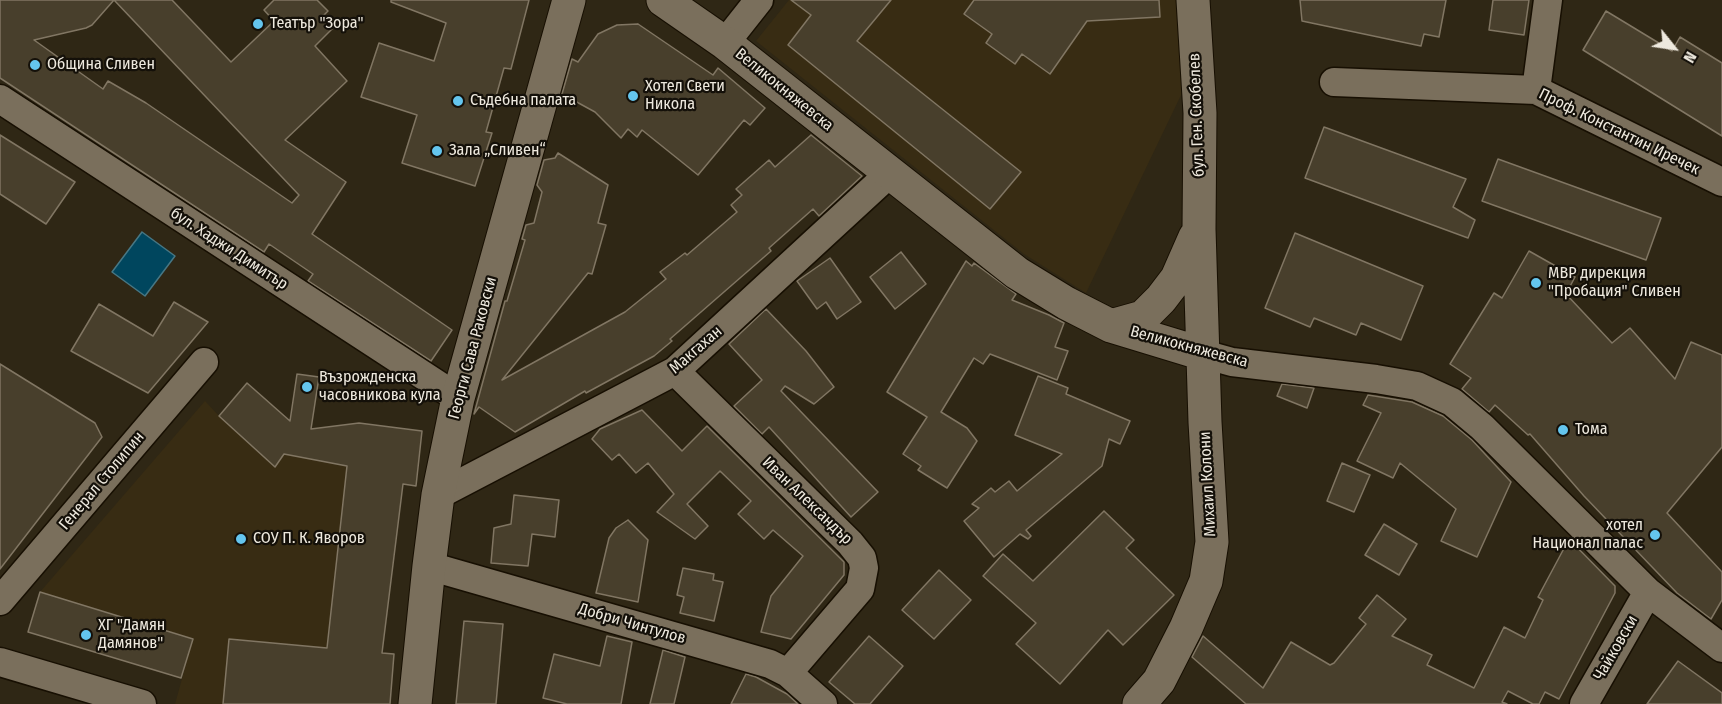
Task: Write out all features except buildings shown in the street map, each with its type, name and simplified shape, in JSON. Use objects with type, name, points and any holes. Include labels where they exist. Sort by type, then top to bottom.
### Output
[{"type":"street","name":"Георги Сава Раковски","points":[[415,704],[438,495],[459,398],[569,0]]},
{"type":"street","name":"Великокняжевска","points":[[663,0],[724,43],[1017,273],[1066,303],[1111,326],[1232,362],[1397,382],[1417,386],[1452,402],[1482,427],[1648,592],[1722,648]]},
{"type":"street","points":[[724,43],[759,0]]},
{"type":"street","name":"бул. Ген. Скобелев","points":[[1193,0],[1200,113],[1199,229],[1203,354]]},
{"type":"street","points":[[1536,90],[1548,0]]},
{"type":"street","name":"Проф. Константин Иречек","points":[[1334,82],[1536,90],[1722,182]]},
{"type":"street","name":"бул. Хаджи Димитър","points":[[0,99],[459,398]]},
{"type":"street","name":"Макгахан","points":[[438,495],[675,371],[889,174]]},
{"type":"street","points":[[1111,326],[1143,317],[1161,299],[1177,278],[1199,229]]},
{"type":"street","name":"Михаил Колони","points":[[1139,704],[1159,681],[1186,628],[1206,581],[1212,542],[1204,422],[1203,354]]},
{"type":"street","name":"Генерал Столипин","points":[[0,601],[204,362]]},
{"type":"street","name":"Иван Александър","points":[[675,371],[850,543],[862,558],[864,568],[860,588],[788,673]]},
{"type":"street","name":"Добри Чинтулов","points":[[429,566],[770,664],[788,673],[823,704]]},
{"type":"street","name":"Чайковски","points":[[1584,704],[1648,592]]},
{"type":"street","points":[[0,662],[142,704]]},
{"type":"shaded area","points":[[789,0],[1176,0],[1182,93],[1086,293],[1024,254],[756,41]]},
{"type":"shaded area","name":"СОУ П. К. Яворов","points":[[247,383],[301,430],[359,423],[422,431],[416,486],[403,484],[382,653],[394,654],[390,704],[175,704],[193,639],[40,592],[205,401],[219,416]]},
{"type":"water","points":[[142,232],[175,256],[145,296],[112,272]]},
{"type":"place","name":"Театър \"Зора\"","points":[[258,24]]},
{"type":"place","name":"Община Сливен","points":[[35,65]]},
{"type":"place","name":"Хотел Свети Никола","points":[[633,96]]},
{"type":"place","name":"Съдебна палата","points":[[458,101]]},
{"type":"place","name":"Зала „Сливен“","points":[[437,151]]},
{"type":"place","name":"МВР дирекция \"Пробация\" Сливен","points":[[1536,283]]},
{"type":"place","name":"Възрожденска часовникова кула","points":[[307,387]]},
{"type":"place","name":"Тома","points":[[1563,430]]},
{"type":"place","name":"хотел Национал палас","points":[[1655,535]]},
{"type":"place","name":"СОУ П. К. Яворов","points":[[241,539]]},
{"type":"place","name":"ХГ \"Дамян Дамянов\"","points":[[86,635]]}]
